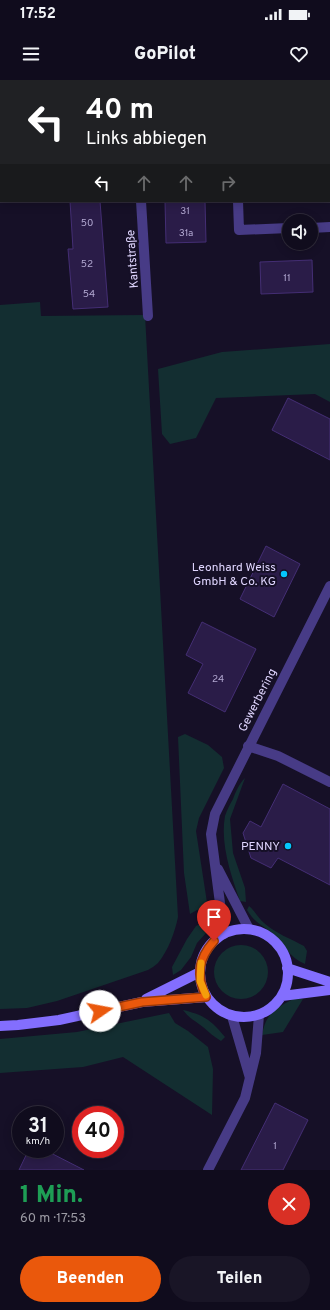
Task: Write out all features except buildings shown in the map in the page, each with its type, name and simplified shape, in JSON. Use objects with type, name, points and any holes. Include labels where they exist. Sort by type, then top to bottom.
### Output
[{"type":"street","name":"Kantstraße","points":[[141,202],[148,316]]},
{"type":"street","points":[[238,202],[239,230],[282,228]]},
{"type":"street","points":[[318,228],[330,227]]},
{"type":"street","name":"Gewerbering","points":[[330,586],[248,746],[278,756],[330,782]]},
{"type":"street","points":[[224,934],[211,834],[214,814],[248,746]]},
{"type":"street","points":[[215,864],[249,929]]},
{"type":"street","points":[[249,929],[263,934],[275,942],[283,954],[288,978],[282,996],[273,1007],[259,1015],[246,1018],[232,1016],[218,1009],[206,997],[200,981],[200,972],[202,960],[206,950],[214,941],[224,934],[232,931],[249,929]]},
{"type":"street","points":[[287,968],[330,982]]},
{"type":"street","points":[[142,1002],[200,972]]},
{"type":"street","points":[[282,996],[330,990]]},
{"type":"street","points":[[0,1026],[59,1020],[142,1002],[206,997]]},
{"type":"street","points":[[208,1170],[245,1098],[256,1053],[259,1015]]},
{"type":"street","points":[[232,1016],[250,1078]]},
{"type":"green space","points":[[40,302],[41,316],[145,315],[178,917],[173,935],[165,953],[158,963],[148,970],[57,1001],[27,1008],[0,1009],[0,305]]},
{"type":"green space","points":[[330,344],[330,402],[315,394],[216,398],[196,438],[170,444],[162,434],[158,369],[222,352]]},
{"type":"green space","points":[[185,734],[208,745],[222,757],[224,768],[199,818],[196,831],[208,909],[197,910],[190,914],[184,873],[178,737]]},
{"type":"green space","points":[[245,778],[230,819],[233,853],[245,888],[246,902],[240,901],[227,859],[224,837],[225,816],[238,788]]},
{"type":"green space","points":[[249,906],[268,927],[304,946],[307,951],[305,964],[295,958],[272,933],[253,918],[247,910]]},
{"type":"green space","points":[[210,919],[206,933],[197,943],[191,957],[181,970],[173,975],[172,967],[187,939],[196,926]]},
{"type":"green space","points":[[236,945],[246,945],[256,949],[264,957],[268,967],[268,977],[264,987],[256,995],[246,999],[236,999],[226,995],[218,987],[214,977],[214,967],[218,957],[226,949]]},
{"type":"green space","points":[[293,999],[303,999],[283,1032],[262,1035],[266,1022],[272,1012]]},
{"type":"green space","points":[[183,1010],[207,1019],[225,1037],[221,1041]]},
{"type":"green space","points":[[169,1013],[175,1023],[208,1047],[213,1069],[212,1115],[123,1057],[83,1067],[0,1073],[0,1039],[77,1032]]},
{"type":"slow traffic","points":[[201,963],[200,981],[206,995]]},
{"type":"place","name":"Leonhard Weiss GmbH & Co. KG","points":[[284,574]]},
{"type":"place","name":"PENNY","points":[[288,846]]},
{"type":"route","points":[[100,1011],[142,1002],[206,997],[200,981],[200,972],[202,960],[206,950],[214,941]]}]
